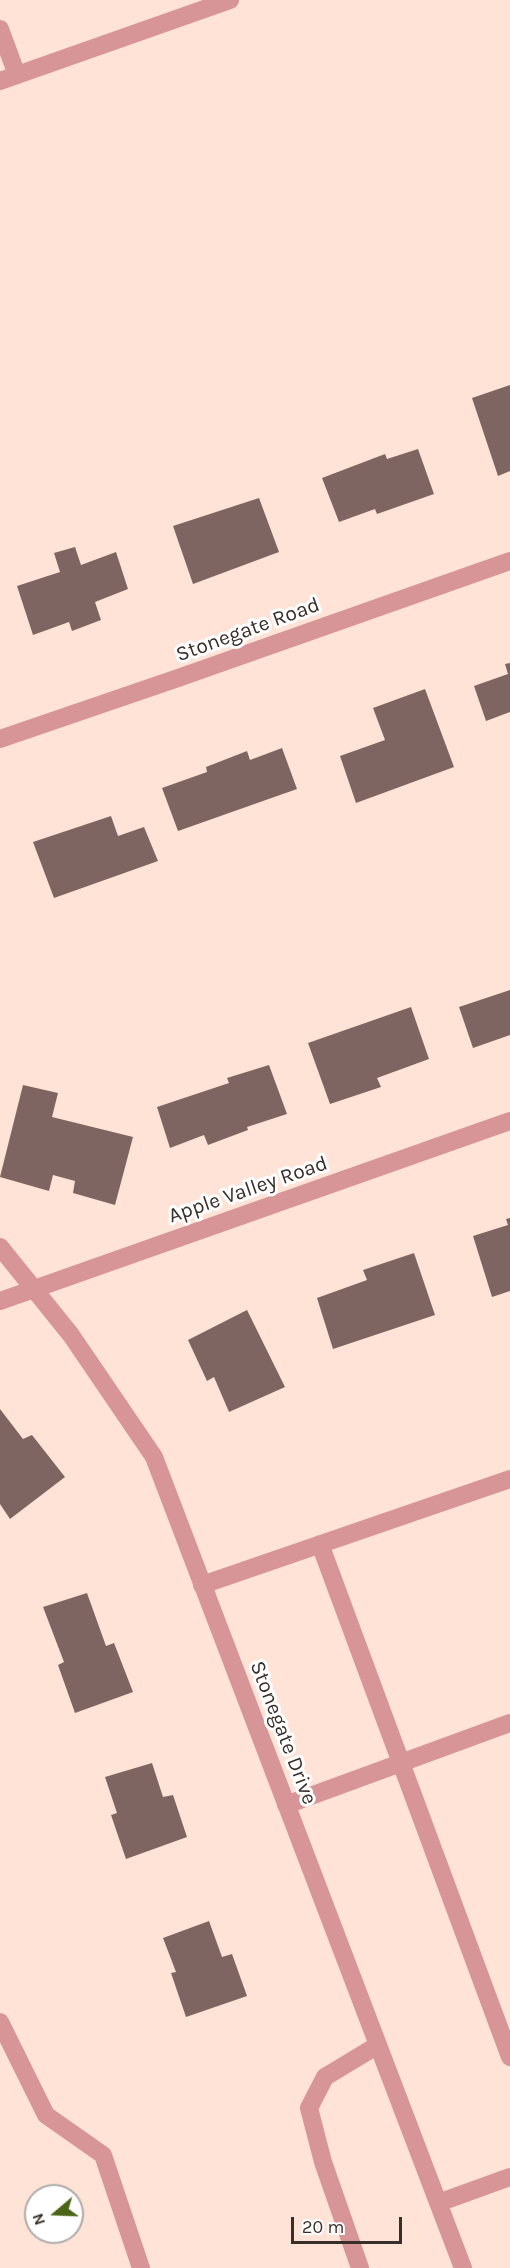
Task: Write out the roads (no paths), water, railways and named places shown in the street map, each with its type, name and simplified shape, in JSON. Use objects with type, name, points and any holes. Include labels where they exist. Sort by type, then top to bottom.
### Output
[{"type":"street","points":[[0,29],[8,78],[230,0]]},
{"type":"street","name":"Stonegate Road","points":[[0,739],[510,561]]},
{"type":"street","name":"Apple Valley Road","points":[[0,1301],[510,1121]]},
{"type":"street","name":"Stonegate Drive","points":[[0,1247],[71,1335],[154,1456],[462,2268]]},
{"type":"street","points":[[202,1585],[510,1479]]},
{"type":"street","points":[[320,1545],[510,2057]]},
{"type":"street","points":[[286,1805],[510,1723]]},
{"type":"street","points":[[0,2022],[45,2115],[103,2154],[141,2268]]},
{"type":"street","points":[[360,2268],[323,2162],[309,2108],[325,2077],[378,2045]]},
{"type":"street","points":[[438,2203],[510,2177]]}]
